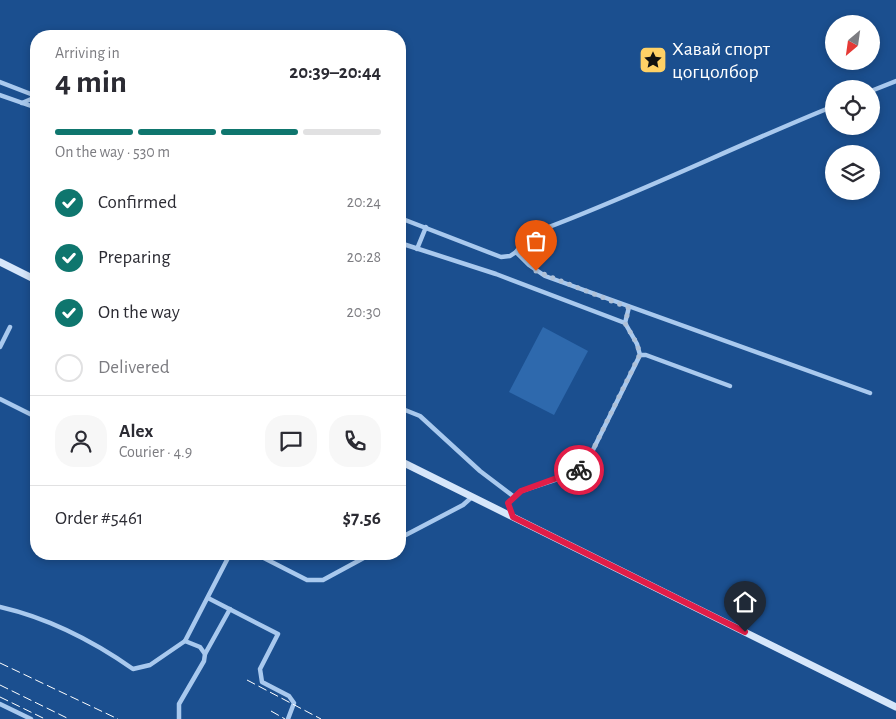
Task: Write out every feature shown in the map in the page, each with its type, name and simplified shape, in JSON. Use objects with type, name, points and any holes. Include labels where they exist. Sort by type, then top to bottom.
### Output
[{"type":"main road","points":[[0,262],[30,277]]},
{"type":"main road","points":[[406,464],[896,708]]},
{"type":"street","points":[[880,87],[896,81]]},
{"type":"street","points":[[0,82],[30,94]]},
{"type":"street","points":[[0,95],[30,106]]},
{"type":"street","points":[[22,103],[30,100]]},
{"type":"street","points":[[406,220],[501,257],[510,256],[516,252],[527,237],[540,230],[634,193],[825,110]]},
{"type":"street","points":[[417,249],[426,227]]},
{"type":"street","points":[[406,245],[496,274],[625,323],[637,344],[640,354],[586,464],[576,473],[513,496],[508,506],[513,517]]},
{"type":"street","points":[[516,252],[529,265],[545,276],[629,308],[870,393]]},
{"type":"street","points":[[625,323],[629,308]]},
{"type":"street","points":[[0,347],[10,326]]},
{"type":"street","points":[[640,354],[730,386]]},
{"type":"street","points":[[0,399],[30,414]]},
{"type":"street","points":[[406,410],[420,416],[480,472],[513,496]]},
{"type":"street","points":[[406,535],[463,505],[472,497]]},
{"type":"street","points":[[0,607],[32,614],[108,651],[133,669],[150,665],[185,641],[227,560]]},
{"type":"street","points":[[268,560],[307,580],[323,580],[360,560]]},
{"type":"street","points":[[208,598],[278,634],[260,669],[262,682],[289,696],[294,703],[288,719]]},
{"type":"street","points":[[179,719],[179,704],[204,661],[205,654],[230,609]]},
{"type":"street","points":[[185,641],[200,647],[205,654]]},
{"type":"street","points":[[0,704],[31,719]]},
{"type":"shaded area","points":[[543,327],[588,351],[554,415],[509,392]]},
{"type":"railway","points":[[0,663],[118,719]]},
{"type":"railway","points":[[247,680],[321,719]]},
{"type":"railway","points":[[0,685],[69,719]]},
{"type":"railway","points":[[0,697],[45,719]]},
{"type":"railway","points":[[271,711],[285,719]]},
{"type":"way so far","points":[[536,271],[629,308],[625,323],[637,344],[640,354],[586,464],[579,470]]},
{"type":"place","name":"Хавай спорт цогцолбор","points":[[653,60]]},
{"type":"route","points":[[579,470],[576,473],[516,494],[508,503],[508,509],[513,517],[745,632]]}]
